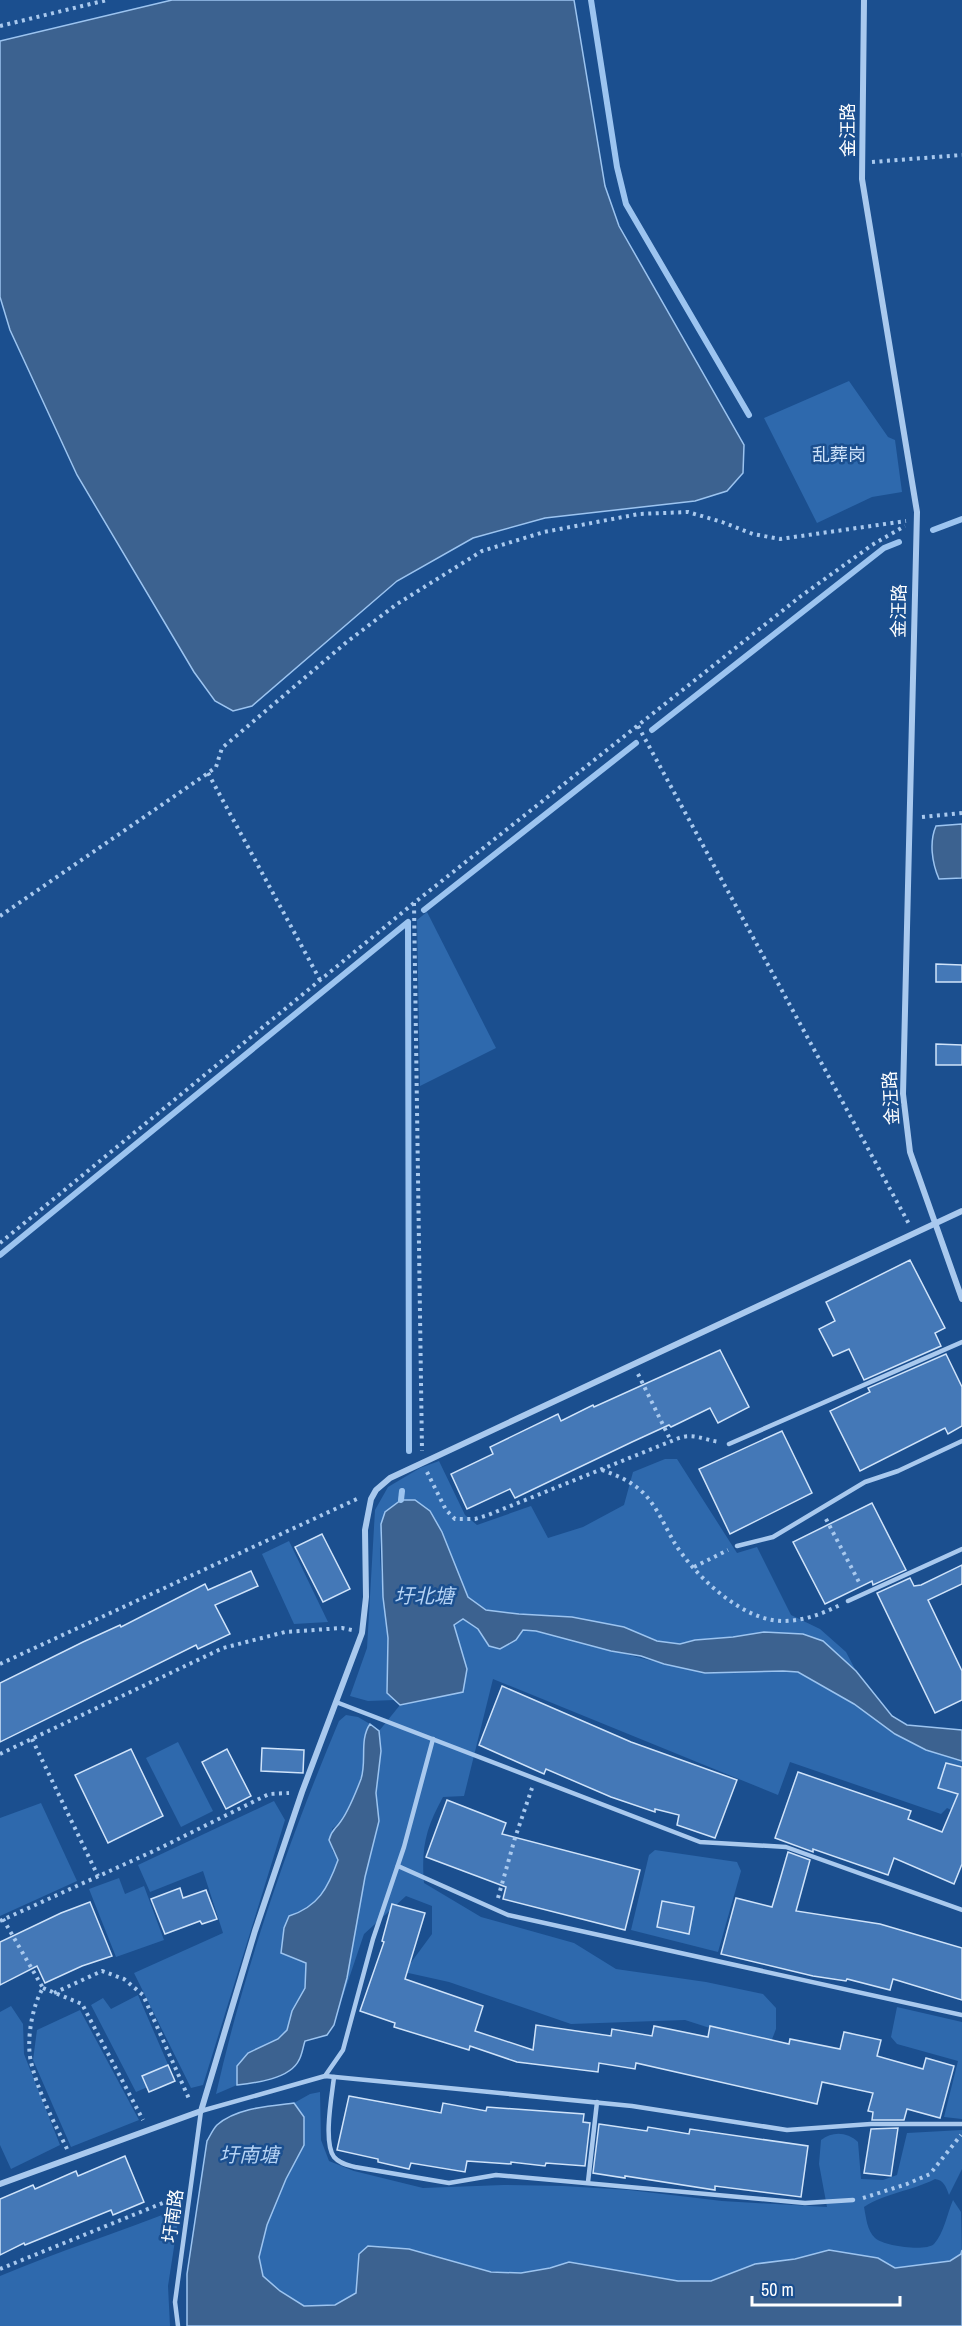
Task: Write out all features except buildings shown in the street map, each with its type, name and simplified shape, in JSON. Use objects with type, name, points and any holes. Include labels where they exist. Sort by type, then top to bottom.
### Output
[{"type":"street","name":"金汪路","points":[[864,0],[862,179],[916,520],[903,1094],[910,1152],[962,1299]]},
{"type":"street","points":[[0,2184],[198,2111],[302,1792],[362,1633],[366,1598],[365,1530],[371,1499],[376,1490],[390,1478],[962,1211]]},
{"type":"lane","points":[[729,1444],[962,1342]]},
{"type":"lane","points":[[737,1546],[773,1537],[795,1526],[820,1508],[865,1482],[898,1471],[962,1442]]},
{"type":"lane","points":[[848,1601],[962,1549]]},
{"type":"lane","points":[[336,1702],[700,1842],[786,1847],[962,1910]]},
{"type":"lane","points":[[326,2076],[343,2050],[373,1939],[398,1866],[433,1739]]},
{"type":"lane","points":[[398,1866],[508,1915],[962,2015]]},
{"type":"lane","points":[[198,2111],[326,2076],[597,2102],[787,2130],[871,2124],[962,2124]]},
{"type":"lane","points":[[334,2077],[329,2141],[333,2156],[342,2163],[449,2183],[496,2175],[805,2203],[853,2200]]},
{"type":"lane","points":[[588,2182],[597,2102]]},
{"type":"lane","name":"圩南路","points":[[178,2326],[175,2302],[198,2111]]},
{"type":"path","points":[[0,26],[107,0]]},
{"type":"path","points":[[862,163],[962,155]]},
{"type":"path","points":[[0,916],[216,767],[222,748],[348,640],[397,604],[482,551],[544,532],[639,514],[688,512],[753,534],[780,539],[916,520]]},
{"type":"path","points":[[0,1243],[414,903],[801,596],[872,545],[916,520]]},
{"type":"path","points":[[638,726],[914,1233]]},
{"type":"path","points":[[208,773],[320,980]]},
{"type":"path","points":[[909,818],[962,813]]},
{"type":"path","points":[[414,903],[422,1463],[446,1510],[455,1519],[475,1519],[488,1515],[690,1434],[705,1440],[729,1444]]},
{"type":"path","points":[[633,1364],[670,1441]]},
{"type":"path","points":[[602,1469],[637,1486],[649,1500],[676,1545],[714,1588],[734,1604],[767,1619],[783,1621],[814,1617],[848,1601]]},
{"type":"path","points":[[0,1664],[376,1490]]},
{"type":"path","points":[[820,1508],[866,1593]]},
{"type":"path","points":[[694,1566],[737,1546]]},
{"type":"path","points":[[0,1754],[223,1648],[285,1632],[342,1628],[362,1633]]},
{"type":"path","points":[[32,1739],[98,1876]]},
{"type":"path","points":[[497,1910],[502,1880],[535,1778]]},
{"type":"path","points":[[148,2130],[82,2004],[43,1988],[2,1920],[269,1794],[302,1792]]},
{"type":"path","points":[[54,1993],[102,1971],[124,1979],[143,1995],[198,2111]]},
{"type":"path","points":[[43,1988],[36,1999],[32,2019],[30,2060],[53,2120],[72,2158]]},
{"type":"path","points":[[853,2200],[907,2184],[930,2174],[962,2134]]},
{"type":"path","points":[[0,2270],[190,2192]]},
{"type":"green space","name":"乱葬岗","points":[[849,381],[888,437],[895,440],[902,492],[872,497],[817,523],[764,418]]},
{"type":"green space","points":[[427,912],[496,1048],[420,1086],[417,920]]},
{"type":"green space","points":[[665,1459],[677,1459],[737,1553],[757,1547],[791,1615],[820,1629],[846,1652],[856,1671],[823,1641],[764,1632],[695,1640],[680,1644],[657,1641],[624,1627],[572,1617],[486,1610],[468,1598],[442,1532],[430,1511],[385,1512],[380,1558],[388,1637],[387,1693],[395,1700],[368,1701],[350,1696],[367,1648],[375,1510],[388,1487],[420,1468],[439,1461],[465,1515],[477,1525],[531,1506],[548,1538],[583,1527],[624,1505],[633,1472]]},
{"type":"green space","points":[[289,1541],[328,1622],[294,1624],[262,1554]]},
{"type":"green space","points":[[463,1619],[478,1629],[489,1646],[516,1640],[523,1630],[536,1631],[705,1673],[798,1672],[854,1704],[895,1734],[926,1750],[962,1761],[962,1815],[947,1808],[941,1814],[790,1762],[778,1795],[493,1679],[464,1796],[443,1797],[432,1818],[424,1848],[424,1883],[481,1917],[574,1943],[616,1969],[706,1982],[763,1994],[776,2008],[776,2029],[769,2047],[685,2020],[571,2024],[449,1982],[404,1972],[432,1934],[432,1906],[406,1896],[364,1934],[342,1999],[365,1877],[379,1821],[376,1793],[381,1751],[379,1731],[400,1705],[463,1692],[454,1625]]},
{"type":"green space","points":[[346,1715],[358,1717],[370,1724],[365,1737],[363,1769],[357,1788],[343,1816],[332,1829],[332,1850],[338,1860],[321,1895],[307,1907],[289,1916],[284,1928],[281,1953],[306,1963],[305,1988],[292,2011],[287,2030],[278,2039],[248,2053],[237,2066],[237,2085],[216,2094],[240,1999],[285,1858],[339,1721]]},
{"type":"green space","points":[[178,1742],[213,1811],[181,1827],[146,1758]]},
{"type":"green space","points":[[274,1801],[285,1820],[203,2085],[191,2088],[134,1973],[223,1933],[203,1871],[150,1892],[138,1865]]},
{"type":"green space","points":[[41,1803],[77,1881],[0,1916],[0,1818]]},
{"type":"green space","points":[[655,1850],[737,1862],[741,1871],[718,1952],[631,1930],[649,1855]]},
{"type":"green space","points":[[119,1878],[125,1894],[144,1886],[164,1940],[116,1957],[89,1889]]},
{"type":"green space","points":[[138,1995],[173,2076],[136,2092],[91,2005],[103,1998],[111,2009]]},
{"type":"green space","points":[[11,2006],[23,2024],[24,2054],[60,2145],[11,2169],[0,2145],[0,2012]]},
{"type":"green space","points":[[897,2007],[962,2022],[962,2119],[944,2117],[958,2061],[897,2044],[891,2037]]},
{"type":"green space","points":[[80,2010],[139,2120],[71,2147],[33,2060],[37,2030]]},
{"type":"green space","points":[[320,2092],[321,2140],[329,2161],[354,2171],[423,2188],[503,2185],[563,2186],[629,2190],[722,2201],[827,2207],[819,2164],[821,2140],[826,2137],[840,2134],[849,2136],[858,2142],[861,2179],[883,2180],[897,2175],[907,2133],[962,2130],[962,2169],[949,2195],[943,2182],[935,2179],[881,2198],[864,2207],[869,2228],[875,2238],[895,2246],[922,2248],[934,2244],[937,2240],[953,2200],[961,2212],[962,2254],[950,2261],[895,2268],[878,2258],[829,2250],[795,2259],[755,2264],[711,2281],[678,2281],[569,2262],[521,2273],[488,2271],[409,2249],[359,2254],[356,2293],[335,2305],[304,2306],[280,2291],[263,2276],[259,2257],[267,2225],[286,2179],[304,2145],[304,2117],[294,2103],[310,2094]]},
{"type":"green space","points":[[180,2208],[168,2286],[170,2326],[0,2326],[0,2276]]},
{"type":"water","points":[[172,0],[574,0],[605,186],[619,226],[744,445],[743,473],[727,491],[695,501],[545,518],[473,538],[397,581],[252,706],[233,711],[215,701],[194,672],[77,475],[10,330],[0,297],[0,41]]},
{"type":"water","points":[[962,824],[962,878],[939,879],[932,852],[936,826]]},
{"type":"water","name":"圩北塘","points":[[401,1500],[415,1500],[430,1511],[442,1532],[468,1597],[486,1610],[572,1617],[624,1627],[657,1641],[680,1644],[695,1640],[764,1632],[803,1634],[823,1641],[856,1671],[892,1716],[907,1725],[962,1730],[962,1761],[926,1750],[895,1734],[854,1704],[798,1672],[705,1673],[536,1631],[523,1630],[516,1640],[500,1649],[489,1646],[478,1629],[463,1619],[454,1625],[467,1669],[463,1692],[400,1705],[387,1693],[388,1638],[383,1597],[381,1524],[385,1512]]},
{"type":"water","points":[[370,1724],[379,1731],[381,1751],[376,1793],[379,1821],[365,1877],[347,1978],[334,2025],[327,2035],[305,2041],[299,2060],[288,2072],[271,2079],[237,2085],[237,2066],[248,2053],[278,2039],[287,2030],[292,2011],[305,1988],[306,1963],[281,1953],[284,1928],[289,1916],[315,1902],[326,1888],[334,1870],[338,1860],[329,1840],[347,1812],[361,1779],[365,1737]]},
{"type":"water","name":"圩南塘","points":[[294,2103],[304,2117],[304,2145],[286,2179],[267,2225],[259,2257],[263,2276],[280,2291],[304,2306],[335,2305],[356,2293],[359,2254],[368,2246],[409,2249],[491,2272],[521,2273],[569,2262],[678,2281],[711,2281],[755,2264],[795,2259],[829,2250],[878,2258],[895,2268],[950,2261],[961,2254],[962,2250],[962,2326],[187,2326],[187,2274],[207,2141],[217,2125],[243,2111]]},
{"type":"waterway","points":[[591,0],[617,167],[626,204],[749,415]]},
{"type":"waterway","points":[[933,530],[962,519]]},
{"type":"waterway","points":[[652,730],[884,548],[899,542]]},
{"type":"waterway","points":[[424,910],[636,743]]},
{"type":"waterway","points":[[0,1255],[408,922]]},
{"type":"waterway","points":[[408,923],[409,1451]]},
{"type":"waterway","points":[[401,1500],[402,1491]]}]
